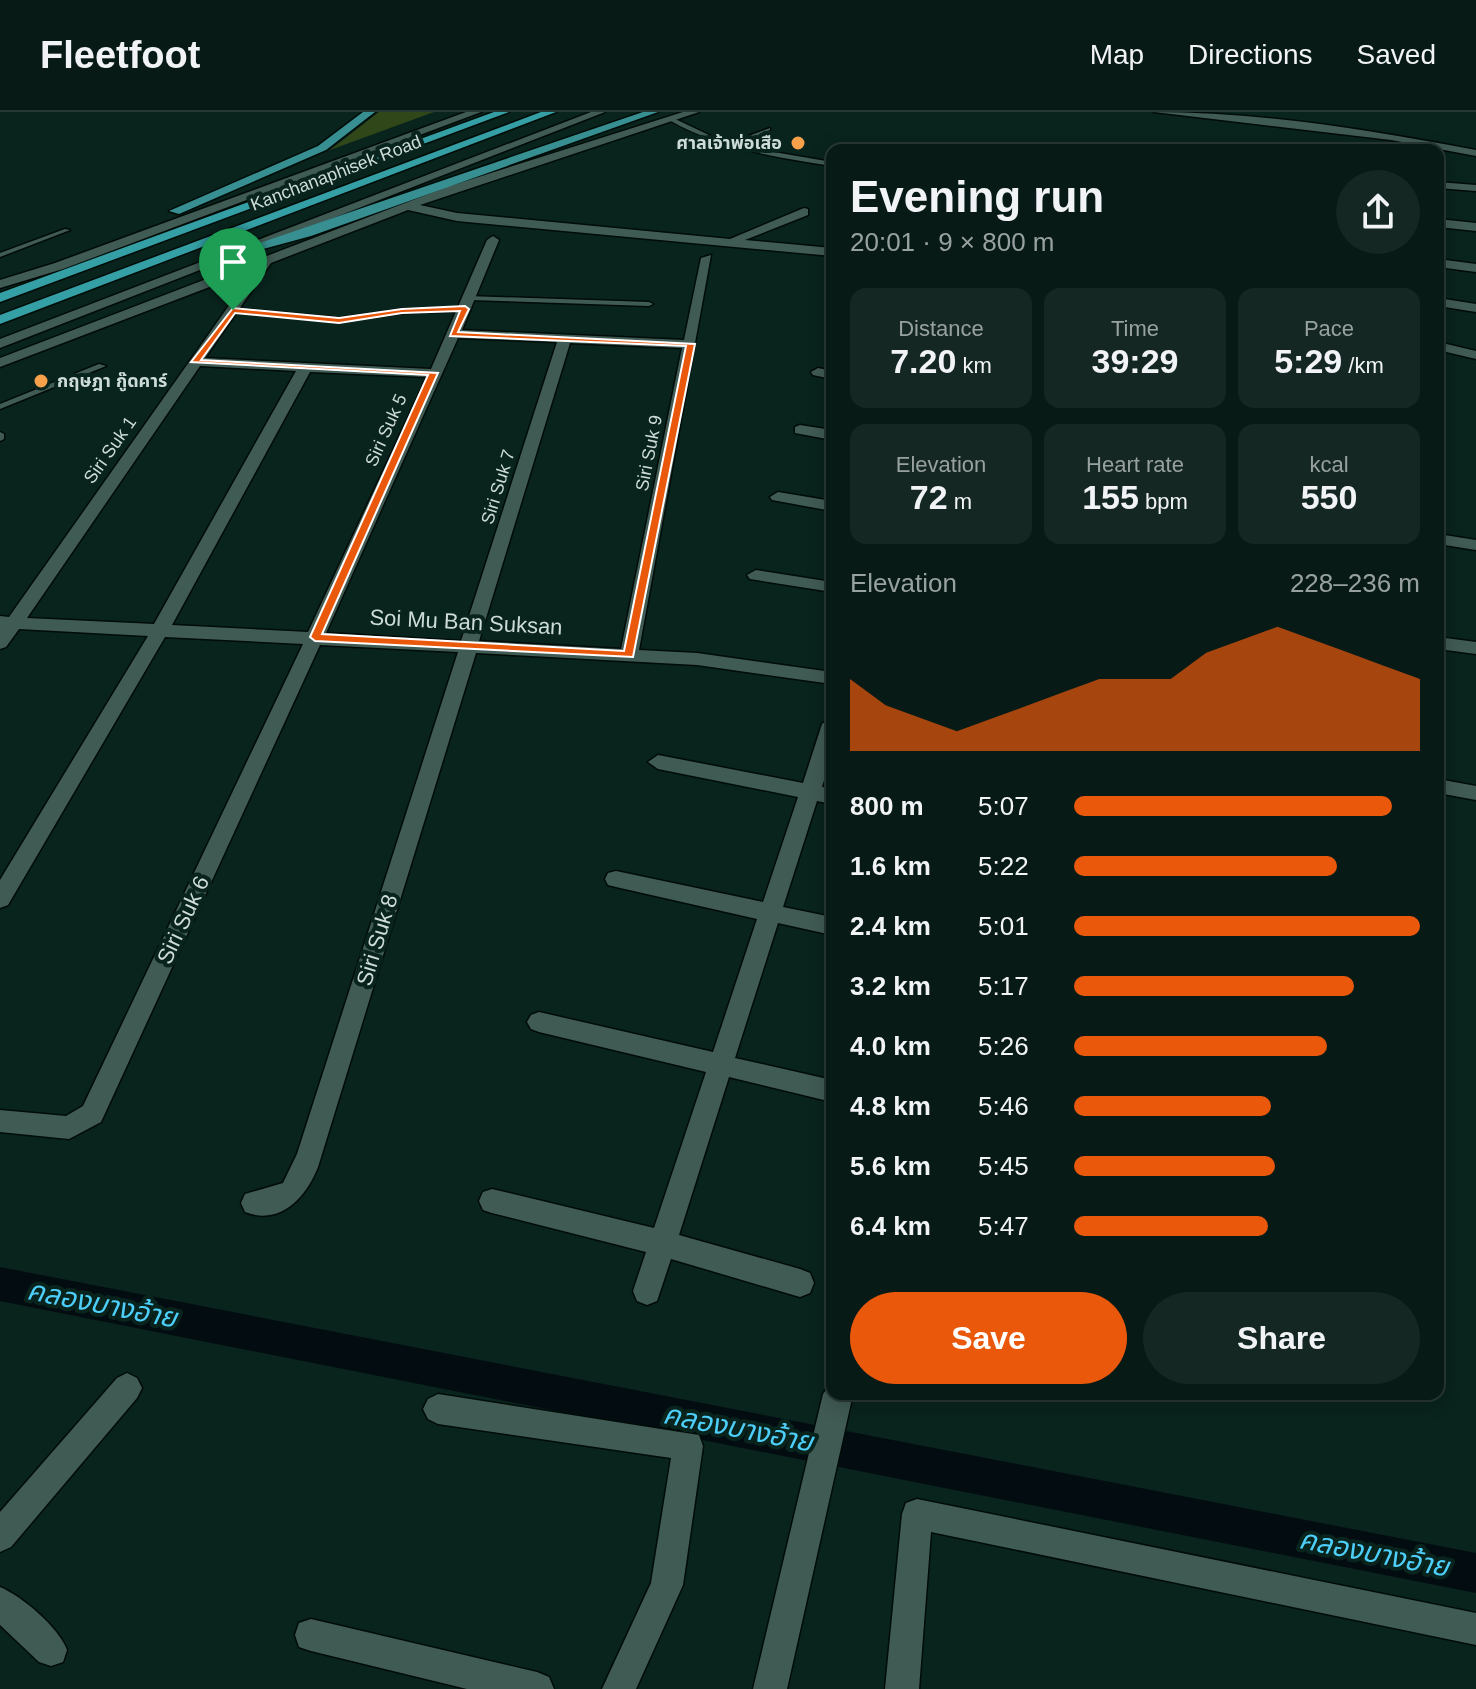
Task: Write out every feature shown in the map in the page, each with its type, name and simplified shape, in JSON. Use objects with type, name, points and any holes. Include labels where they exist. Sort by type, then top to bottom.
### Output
[{"type":"highway","name":"Kanchanaphisek Road","points":[[0,298],[504,112]]},
{"type":"highway","name":"Kanchanaphisek Road","points":[[0,320],[551,112]]},
{"type":"main road","points":[[175,211],[322,148],[370,112]]},
{"type":"main road","points":[[248,249],[307,233],[653,112]]},
{"type":"street","points":[[0,276],[454,112]]},
{"type":"street","points":[[0,284],[476,112]]},
{"type":"street","points":[[0,342],[223,248],[576,112]]},
{"type":"street","points":[[0,342],[600,112]]},
{"type":"street","points":[[0,363],[407,206],[694,112]]},
{"type":"street","points":[[1159,112],[1236,115],[1428,144]]},
{"type":"street","points":[[1444,147],[1476,153]]},
{"type":"street","points":[[1444,185],[1476,188]]},
{"type":"street","points":[[407,206],[457,217],[826,251]]},
{"type":"street","points":[[732,243],[804,212]]},
{"type":"street","points":[[1444,224],[1476,227]]},
{"type":"street","name":"Siri Suk 5","points":[[315,637],[493,240]]},
{"type":"street","name":"Siri Suk 9","points":[[629,655],[707,258]]},
{"type":"street","name":"Siri Suk 1","points":[[0,643],[7,623],[266,261]]},
{"type":"street","points":[[1444,264],[1476,268]]},
{"type":"street","points":[[1444,303],[1476,308]]},
{"type":"street","points":[[453,334],[691,344]]},
{"type":"street","name":"Siri Suk 7","points":[[469,647],[565,338]]},
{"type":"street","points":[[1444,347],[1476,355]]},
{"type":"street","points":[[195,362],[433,373]]},
{"type":"street","points":[[0,899],[160,630],[305,367]]},
{"type":"street","points":[[800,430],[826,434]]},
{"type":"street","points":[[778,497],[826,505]]},
{"type":"street","points":[[1444,540],[1476,545]]},
{"type":"street","points":[[756,575],[826,586]]},
{"type":"street","name":"Soi Mu Ban Suksan","points":[[7,623],[697,659],[826,677]]},
{"type":"street","name":"Siri Suk 6","points":[[0,1121],[69,1128],[92,1114],[315,637]]},
{"type":"street","points":[[1444,644],[1476,648]]},
{"type":"street","name":"Siri Suk 8","points":[[254,1203],[281,1200],[290,1195],[306,1165],[469,647]]},
{"type":"street","points":[[647,1291],[769,914],[820,794],[826,759]]},
{"type":"street","points":[[658,762],[820,794]]},
{"type":"street","points":[[1444,787],[1476,793]]},
{"type":"street","points":[[616,879],[826,925]]},
{"type":"street","points":[[539,1022],[826,1089]]},
{"type":"street","points":[[492,1201],[662,1243],[800,1283]]},
{"type":"street","points":[[0,1536],[127,1388]]},
{"type":"street","points":[[770,1689],[837,1400]]},
{"type":"street","points":[[438,1409],[688,1446],[667,1585],[619,1689]]},
{"type":"street","points":[[902,1689],[917,1514],[1476,1629]]},
{"type":"street","points":[[0,1603],[51,1650]]},
{"type":"street","points":[[311,1635],[537,1689]]},
{"type":"lane","points":[[671,119],[703,137],[742,148],[826,163]]},
{"type":"lane","points":[[742,148],[745,139],[768,129]]},
{"type":"lane","points":[[0,255],[67,230]]},
{"type":"lane","points":[[233,310],[339,320],[467,303],[649,304]]},
{"type":"lane","points":[[0,407],[102,366]]},
{"type":"green space","points":[[379,112],[434,112],[330,150]]},
{"type":"waterway","name":"คลองบางอ้าย","points":[[0,1284],[1476,1573]]},
{"type":"place","name":"ศาลเจ้าพ่อเสือ","points":[[798,143]]},
{"type":"place","name":"กฤษฎา กู๊ดคาร์","points":[[41,381]]},
{"type":"route","points":[[424,309],[465,309],[453,334],[691,344],[629,655],[315,637],[433,373],[195,362],[233,310],[339,320],[424,309]]}]
